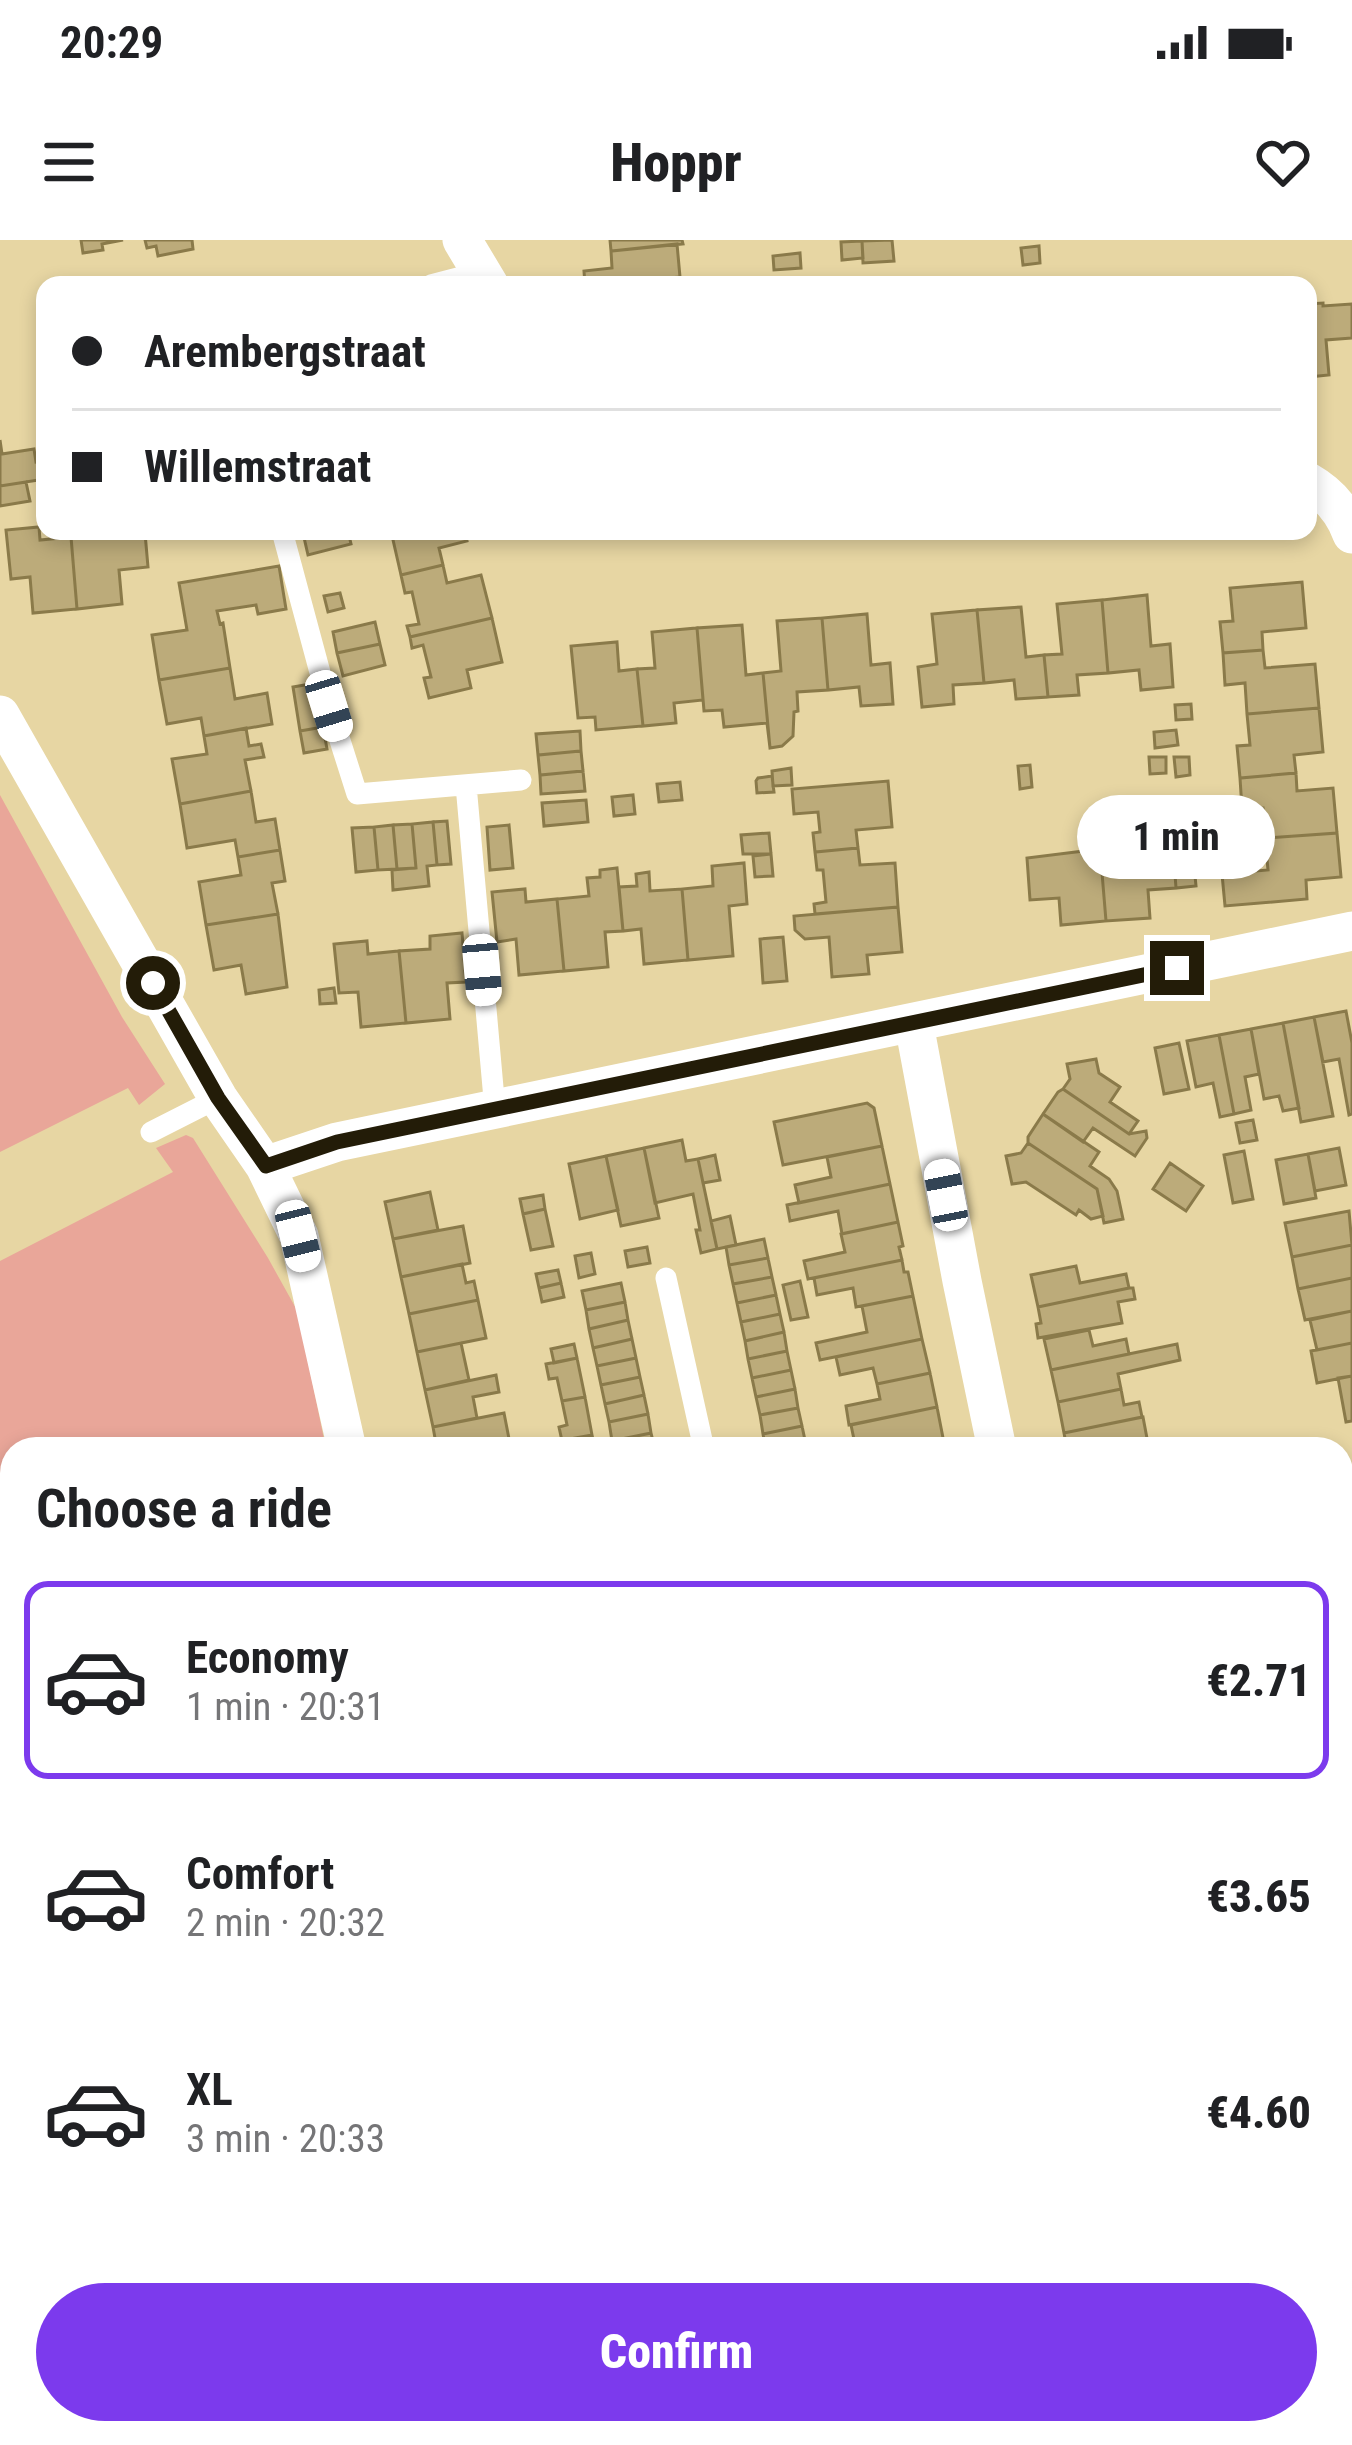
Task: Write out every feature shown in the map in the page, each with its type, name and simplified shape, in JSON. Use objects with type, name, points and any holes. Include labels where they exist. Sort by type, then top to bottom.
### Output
[{"type":"street","points":[[1317,487],[1346,517],[1352,534]]},
{"type":"street","points":[[0,715],[218,1098],[266,1166],[298,1236],[344,1437]]},
{"type":"street","points":[[266,1166],[337,1142],[1352,932]]},
{"type":"street","points":[[914,1024],[995,1437]]},
{"type":"lane","points":[[284,540],[357,794],[521,780]]},
{"type":"lane","points":[[466,784],[495,1110]]},
{"type":"lane","points":[[151,1132],[218,1098]]},
{"type":"lane","points":[[666,1278],[701,1437]]},
{"type":"shaded area","points":[[0,795],[122,1017],[165,1084],[139,1105],[128,1088],[0,1152]]},
{"type":"shaded area","points":[[186,1135],[193,1138],[268,1258],[298,1312],[324,1437],[0,1437],[0,1261],[173,1172],[156,1148]]},
{"type":"building","points":[[81,240],[123,240],[83,253]]},
{"type":"building","points":[[145,240],[192,240],[193,249],[158,256],[156,246],[147,248]]},
{"type":"building","points":[[610,240],[682,240],[683,244],[611,251]]},
{"type":"building","points":[[892,240],[894,261],[863,263],[862,241]]},
{"type":"building","points":[[862,241],[863,258],[842,260],[841,242]]},
{"type":"building","points":[[677,244],[680,276],[584,276],[584,271],[612,268],[611,251]]},
{"type":"building","points":[[1039,246],[1040,263],[1023,265],[1021,248]]},
{"type":"building","points":[[800,253],[801,268],[774,270],[773,256]]},
{"type":"building","points":[[1317,303],[1352,304],[1352,338],[1326,340],[1329,375],[1317,376]]},
{"type":"building","points":[[0,440],[2,454],[34,449],[36,480],[0,486]]},
{"type":"building","points":[[26,482],[30,501],[0,506],[0,486]]},
{"type":"building","points":[[36,527],[36,540],[71,540],[77,609],[33,613],[30,577],[11,579],[6,530]]},
{"type":"building","points":[[71,540],[146,540],[148,567],[119,570],[122,604],[77,609]]},
{"type":"building","points":[[305,540],[350,540],[351,544],[308,555]]},
{"type":"building","points":[[393,540],[467,540],[439,548],[443,565],[401,575]]},
{"type":"building","points":[[443,565],[447,583],[481,575],[492,618],[410,637],[407,626],[419,624],[412,592],[405,593],[401,575]]},
{"type":"building","points":[[279,566],[286,609],[258,614],[256,605],[217,611],[230,668],[159,680],[152,635],[187,630],[179,583]]},
{"type":"building","points":[[1302,582],[1306,628],[1262,632],[1263,650],[1223,653],[1220,622],[1233,621],[1230,588]]},
{"type":"building","points":[[340,593],[344,608],[328,612],[324,596]]},
{"type":"building","points":[[1147,595],[1151,646],[1170,644],[1173,687],[1141,690],[1139,670],[1108,673],[1102,600]]},
{"type":"building","points":[[1102,600],[1108,673],[1077,675],[1079,695],[1048,697],[1044,655],[1062,654],[1057,604]]},
{"type":"building","points":[[1021,607],[1026,657],[1044,655],[1048,697],[1016,699],[1014,680],[984,683],[977,610]]},
{"type":"building","points":[[977,610],[984,683],[953,685],[954,704],[922,707],[918,667],[937,664],[932,614]]},
{"type":"building","points":[[867,614],[871,665],[890,663],[893,704],[861,706],[859,687],[828,690],[822,618]]},
{"type":"building","points":[[492,618],[502,662],[467,670],[471,688],[429,698],[424,678],[431,677],[423,645],[412,648],[410,637]]},
{"type":"building","points":[[822,618],[828,690],[797,692],[793,736],[782,746],[770,748],[763,673],[781,671],[777,621]]},
{"type":"building","points":[[375,622],[380,644],[337,653],[333,632]]},
{"type":"building","points":[[742,625],[746,675],[763,673],[770,748],[767,723],[724,727],[722,710],[704,711],[697,628]]},
{"type":"building","points":[[697,628],[703,700],[674,703],[676,723],[643,726],[637,669],[655,668],[652,632]]},
{"type":"building","points":[[617,642],[619,671],[637,669],[643,726],[596,730],[595,717],[578,718],[571,646]]},
{"type":"building","points":[[380,644],[385,665],[343,676],[337,653]]},
{"type":"building","points":[[1263,650],[1265,668],[1315,664],[1319,708],[1247,714],[1245,683],[1225,685],[1223,653]]},
{"type":"building","points":[[230,668],[235,699],[267,693],[272,724],[204,736],[201,718],[167,724],[159,680]]},
{"type":"building","points":[[316,683],[323,727],[300,731],[293,687]]},
{"type":"building","points":[[1191,704],[1192,719],[1176,720],[1175,705]]},
{"type":"building","points":[[1319,708],[1323,752],[1294,755],[1296,773],[1240,778],[1237,746],[1250,745],[1247,714]]},
{"type":"building","points":[[323,727],[327,749],[304,753],[300,731]]},
{"type":"building","points":[[246,728],[249,746],[261,744],[264,757],[245,760],[251,791],[180,804],[172,759],[207,754],[204,736]]},
{"type":"building","points":[[1176,730],[1178,745],[1155,748],[1154,732]]},
{"type":"building","points":[[580,731],[581,751],[538,755],[536,734]]},
{"type":"building","points":[[581,751],[583,771],[540,775],[538,755]]},
{"type":"building","points":[[1149,757],[1166,757],[1166,773],[1150,774]]},
{"type":"building","points":[[1174,757],[1189,757],[1190,775],[1176,777]]},
{"type":"building","points":[[1030,765],[1032,787],[1020,789],[1018,766]]},
{"type":"building","points":[[791,768],[792,785],[773,786],[772,771]]},
{"type":"building","points":[[583,771],[585,791],[541,794],[540,775]]},
{"type":"building","points":[[1296,773],[1297,791],[1333,788],[1337,833],[1265,838],[1263,808],[1242,809],[1240,778]]},
{"type":"building","points":[[772,776],[774,792],[757,793],[758,778]]},
{"type":"building","points":[[888,781],[892,827],[856,830],[858,848],[815,852],[818,812],[794,814],[792,789]]},
{"type":"building","points":[[680,782],[682,800],[659,802],[657,784]]},
{"type":"building","points":[[251,791],[256,822],[275,819],[280,850],[238,857],[235,840],[187,848],[180,804]]},
{"type":"building","points":[[633,795],[635,814],[614,816],[612,797]]},
{"type":"building","points":[[586,800],[588,822],[544,826],[542,803]]},
{"type":"building","points":[[447,821],[451,864],[437,865],[433,822]]},
{"type":"building","points":[[433,822],[437,865],[427,866],[429,886],[393,890],[392,870],[416,868],[412,824]]},
{"type":"building","points":[[412,824],[416,868],[397,869],[393,825]]},
{"type":"building","points":[[393,825],[397,869],[378,870],[374,827]]},
{"type":"building","points":[[509,825],[513,868],[490,870],[487,827]]},
{"type":"building","points":[[374,827],[378,870],[356,872],[352,828]]},
{"type":"building","points":[[769,833],[771,854],[743,854],[741,835]]},
{"type":"building","points":[[1337,833],[1341,877],[1306,880],[1307,899],[1225,906],[1222,874],[1268,870],[1265,838]]},
{"type":"building","points":[[1192,845],[1196,886],[1176,888],[1173,847]]},
{"type":"building","points":[[1173,847],[1176,888],[1148,890],[1150,918],[1106,921],[1100,849]]},
{"type":"building","points":[[858,848],[860,865],[895,863],[898,907],[815,914],[814,904],[826,902],[823,870],[817,870],[815,852]]},
{"type":"building","points":[[1100,849],[1106,921],[1061,925],[1059,898],[1030,900],[1027,858]]},
{"type":"building","points":[[280,850],[285,881],[272,883],[278,914],[206,925],[199,882],[241,875],[238,857]]},
{"type":"building","points":[[771,854],[773,876],[755,877],[753,856]]},
{"type":"building","points":[[744,863],[747,904],[729,906],[733,956],[688,960],[682,889],[713,886],[712,866]]},
{"type":"building","points":[[617,868],[623,931],[605,932],[608,967],[564,971],[557,899],[589,896],[587,878]]},
{"type":"building","points":[[649,872],[650,891],[682,889],[688,960],[644,964],[641,929],[623,931],[619,887],[637,886],[636,874]]},
{"type":"building","points":[[525,889],[526,902],[557,899],[564,971],[519,975],[516,939],[497,942],[492,892]]},
{"type":"building","points":[[898,907],[902,952],[867,955],[869,974],[832,977],[829,937],[805,939],[795,930],[794,916]]},
{"type":"building","points":[[278,914],[287,987],[246,994],[241,965],[214,970],[206,925]]},
{"type":"building","points":[[462,933],[466,982],[447,983],[450,1019],[406,1023],[399,951],[430,949],[430,936]]},
{"type":"building","points":[[783,937],[787,981],[763,983],[760,939]]},
{"type":"building","points":[[367,941],[368,954],[399,951],[406,1023],[361,1027],[358,992],[339,993],[334,944]]},
{"type":"building","points":[[334,988],[336,1003],[320,1004],[319,990]]},
{"type":"building","points":[[1346,1011],[1352,1043],[1349,1115],[1339,1059],[1323,1062],[1314,1017]]},
{"type":"building","points":[[1314,1017],[1333,1116],[1301,1122],[1283,1023]]},
{"type":"building","points":[[1283,1023],[1299,1108],[1283,1111],[1279,1096],[1264,1099],[1251,1029]]},
{"type":"building","points":[[1251,1029],[1259,1074],[1245,1077],[1251,1110],[1234,1114],[1219,1035]]},
{"type":"building","points":[[1219,1035],[1234,1114],[1220,1117],[1213,1083],[1196,1087],[1187,1041]]},
{"type":"building","points":[[1179,1043],[1189,1089],[1164,1094],[1155,1048]]},
{"type":"building","points":[[1096,1059],[1099,1073],[1120,1087],[1110,1102],[1138,1121],[1129,1134],[1063,1089],[1070,1079],[1067,1064]]},
{"type":"building","points":[[1063,1089],[1129,1134],[1146,1131],[1147,1138],[1135,1156],[1093,1128],[1083,1142],[1043,1114]]},
{"type":"building","points":[[867,1103],[874,1108],[882,1146],[783,1165],[774,1122]]},
{"type":"building","points":[[1043,1114],[1099,1152],[1090,1166],[1117,1191],[1123,1219],[1104,1223],[1097,1189],[1028,1143]]},
{"type":"building","points":[[1253,1120],[1257,1140],[1240,1143],[1236,1123]]},
{"type":"building","points":[[682,1140],[686,1161],[698,1159],[717,1249],[701,1253],[693,1194],[655,1203],[644,1148]]},
{"type":"building","points":[[1028,1143],[1097,1189],[1103,1216],[1091,1219],[1079,1210],[1076,1215],[1026,1182],[1012,1184],[1006,1156],[1021,1153]]},
{"type":"building","points":[[882,1146],[890,1184],[799,1203],[795,1185],[831,1177],[827,1157]]},
{"type":"building","points":[[644,1148],[659,1218],[621,1226],[606,1156]]},
{"type":"building","points":[[1339,1148],[1346,1185],[1315,1191],[1308,1154]]},
{"type":"building","points":[[1244,1151],[1253,1199],[1233,1203],[1224,1155]]},
{"type":"building","points":[[1308,1154],[1316,1198],[1284,1204],[1276,1160]]},
{"type":"building","points":[[715,1155],[720,1180],[703,1183],[698,1159]]},
{"type":"building","points":[[606,1156],[618,1210],[580,1219],[569,1164]]},
{"type":"building","points":[[1170,1163],[1203,1186],[1186,1211],[1153,1189]]},
{"type":"building","points":[[890,1184],[898,1222],[842,1234],[838,1211],[790,1221],[787,1205]]},
{"type":"building","points":[[430,1192],[438,1230],[393,1239],[385,1202]]},
{"type":"building","points":[[543,1195],[545,1209],[523,1214],[520,1199]]},
{"type":"building","points":[[545,1209],[553,1246],[531,1250],[523,1214]]},
{"type":"building","points":[[1349,1211],[1352,1245],[1292,1257],[1285,1223]]},
{"type":"building","points":[[730,1216],[736,1245],[717,1249],[711,1221]]},
{"type":"building","points":[[898,1222],[902,1260],[808,1279],[804,1261],[845,1252],[841,1234]]},
{"type":"building","points":[[463,1226],[470,1263],[401,1277],[393,1239]]},
{"type":"building","points":[[764,1239],[768,1258],[729,1265],[726,1247]]},
{"type":"building","points":[[1352,1245],[1352,1278],[1298,1289],[1292,1257]]},
{"type":"building","points":[[647,1247],[650,1263],[628,1267],[625,1251]]},
{"type":"building","points":[[591,1253],[595,1274],[579,1278],[575,1256]]},
{"type":"building","points":[[768,1258],[772,1277],[733,1284],[729,1265]]},
{"type":"building","points":[[902,1260],[913,1296],[856,1307],[853,1288],[817,1295],[814,1278]]},
{"type":"building","points":[[462,1264],[466,1283],[474,1281],[478,1300],[409,1314],[401,1277]]},
{"type":"building","points":[[1076,1266],[1080,1283],[1126,1274],[1129,1288],[1038,1307],[1031,1275]]},
{"type":"building","points":[[558,1270],[561,1283],[539,1288],[536,1274]]},
{"type":"building","points":[[772,1277],[776,1295],[737,1303],[733,1284]]},
{"type":"building","points":[[1352,1278],[1352,1311],[1305,1320],[1298,1289]]},
{"type":"building","points":[[800,1281],[808,1317],[791,1320],[783,1285]]},
{"type":"building","points":[[561,1283],[564,1297],[542,1302],[539,1288]]},
{"type":"building","points":[[621,1283],[625,1302],[586,1310],[582,1291]]},
{"type":"building","points":[[1133,1288],[1135,1299],[1118,1302],[1122,1323],[1038,1338],[1038,1307]]},
{"type":"building","points":[[776,1295],[780,1314],[741,1322],[737,1303]]},
{"type":"building","points":[[913,1296],[922,1339],[820,1360],[816,1343],[867,1332],[862,1306]]},
{"type":"building","points":[[478,1300],[486,1338],[417,1352],[409,1314]]},
{"type":"building","points":[[625,1302],[628,1320],[589,1329],[586,1310]]},
{"type":"building","points":[[1352,1311],[1352,1343],[1317,1350],[1310,1320]]},
{"type":"building","points":[[780,1314],[784,1332],[745,1341],[741,1322]]},
{"type":"building","points":[[628,1320],[632,1339],[593,1348],[589,1329]]},
{"type":"building","points":[[1089,1330],[1093,1346],[1126,1339],[1129,1354],[1051,1370],[1044,1339]]},
{"type":"building","points":[[784,1332],[787,1351],[748,1359],[745,1341]]},
{"type":"building","points":[[632,1339],[636,1358],[597,1366],[593,1348]]},
{"type":"building","points":[[922,1339],[930,1373],[877,1384],[873,1368],[840,1375],[836,1357]]},
{"type":"building","points":[[461,1343],[469,1380],[425,1390],[417,1352]]},
{"type":"building","points":[[1352,1343],[1352,1376],[1317,1383],[1311,1351]]},
{"type":"building","points":[[574,1344],[577,1358],[554,1363],[551,1349]]},
{"type":"building","points":[[1177,1344],[1180,1360],[1118,1374],[1121,1389],[1058,1402],[1051,1370]]},
{"type":"building","points":[[787,1351],[791,1370],[752,1378],[748,1359]]},
{"type":"building","points":[[577,1358],[585,1397],[562,1401],[557,1378],[549,1379],[546,1364]]},
{"type":"building","points":[[636,1358],[640,1377],[601,1385],[597,1366]]},
{"type":"building","points":[[791,1370],[795,1389],[756,1397],[752,1378]]},
{"type":"building","points":[[930,1373],[937,1407],[849,1425],[846,1406],[880,1399],[877,1384]]},
{"type":"building","points":[[496,1375],[499,1392],[473,1397],[477,1418],[433,1427],[425,1390]]},
{"type":"building","points":[[1352,1376],[1352,1421],[1346,1422],[1338,1378]]},
{"type":"building","points":[[640,1377],[644,1395],[605,1404],[601,1385]]},
{"type":"building","points":[[795,1389],[798,1408],[760,1415],[756,1397]]},
{"type":"building","points":[[1121,1389],[1124,1405],[1139,1402],[1142,1417],[1064,1433],[1058,1402]]},
{"type":"building","points":[[644,1395],[648,1414],[609,1422],[605,1404]]},
{"type":"building","points":[[585,1397],[592,1435],[561,1437],[559,1427],[567,1425],[562,1401]]},
{"type":"building","points":[[937,1407],[943,1437],[854,1437],[851,1425]]},
{"type":"building","points":[[798,1408],[802,1426],[763,1434],[760,1415]]},
{"type":"building","points":[[504,1413],[509,1437],[435,1437],[433,1427]]},
{"type":"building","points":[[648,1414],[651,1433],[611,1437],[609,1422]]},
{"type":"building","points":[[1143,1417],[1147,1437],[1065,1437],[1064,1433]]},
{"type":"building","points":[[802,1426],[804,1437],[764,1437]]},
{"type":"route","points":[[153,983],[218,1098],[266,1166],[337,1142],[1177,968]]}]
